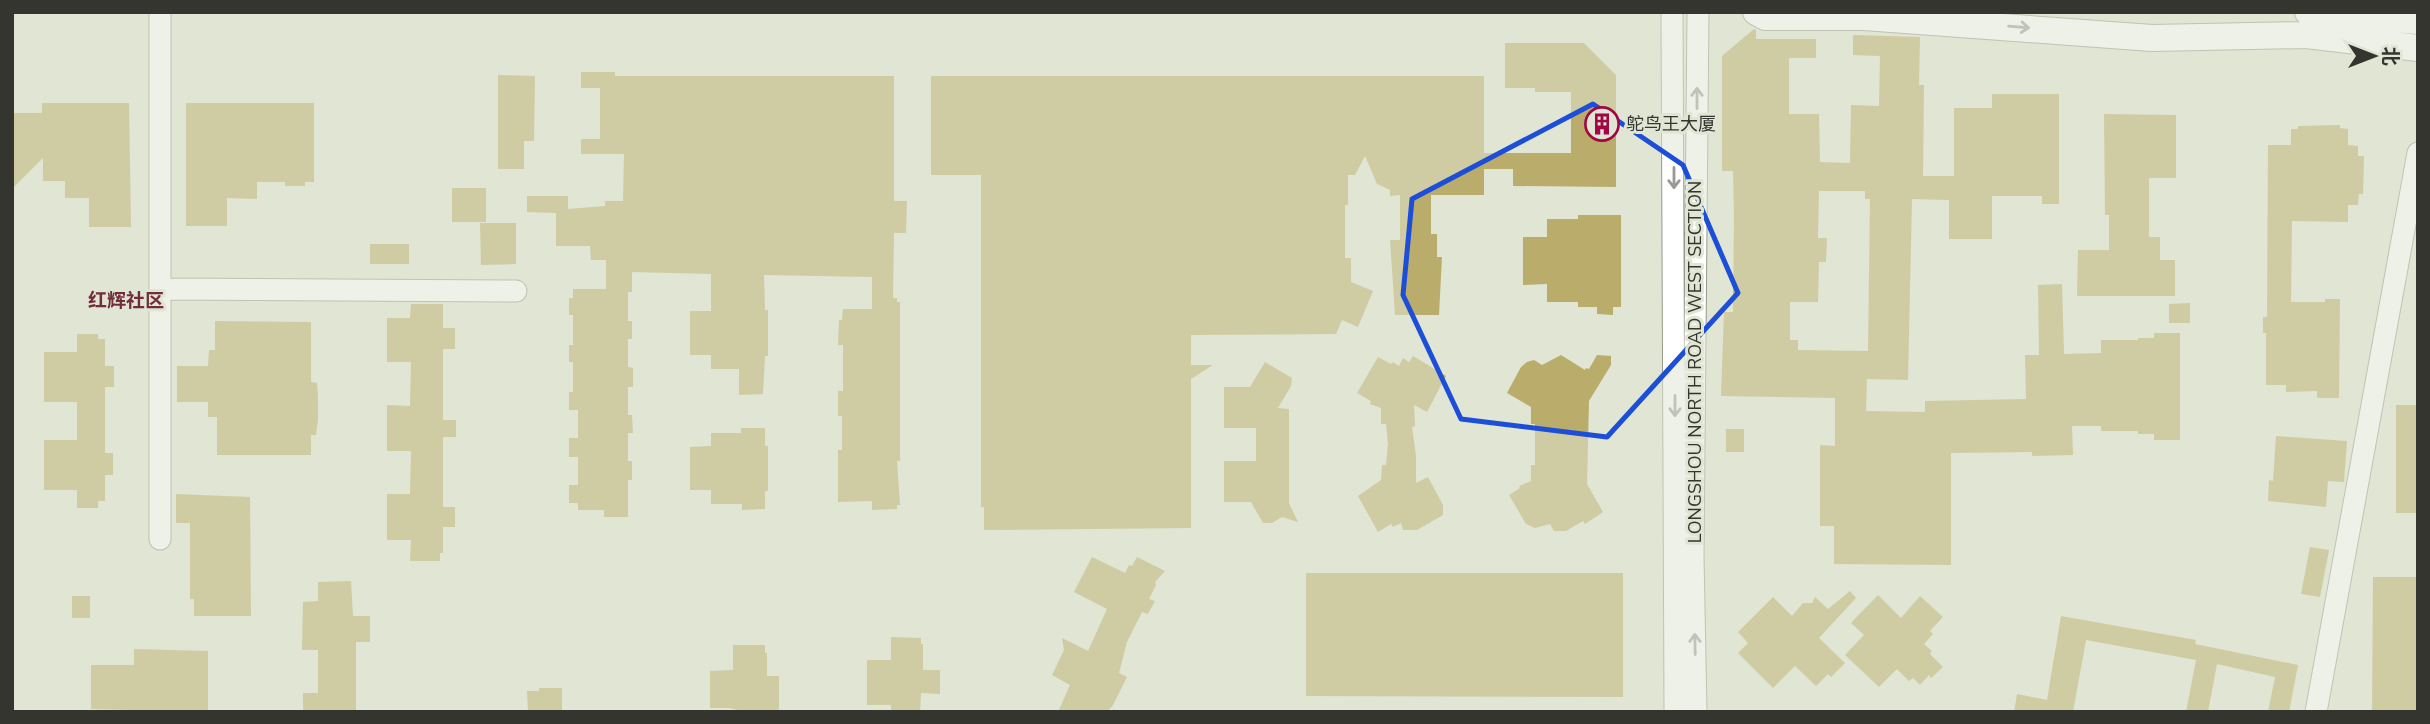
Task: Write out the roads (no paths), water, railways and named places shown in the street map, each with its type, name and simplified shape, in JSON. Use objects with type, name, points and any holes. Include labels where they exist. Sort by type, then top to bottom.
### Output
[{"type":"main road","points":[[1756,12],[1765,17],[1864,17],[2152,38],[2306,35],[2418,48]]},
{"type":"main road","points":[[2308,12],[2418,21]]},
{"type":"main road","points":[[2240,37],[2335,14]]},
{"type":"street","points":[[160,12],[160,540]]},
{"type":"street","name":"LONGSHOU NORTH ROAD WEST SECTION","points":[[1672,12],[1675,712]]},
{"type":"street","name":"LONGSHOU NORTH ROAD WEST SECTION","points":[[1696,712],[1693,556],[1698,12]]},
{"type":"street","points":[[2316,712],[2418,153]]},
{"type":"street","points":[[160,289],[516,291]]},
{"type":"place","name":"鸵鸟王大厦","points":[[1602,124]]},
{"type":"district","name":"红辉社区","points":[[126,301]]}]
